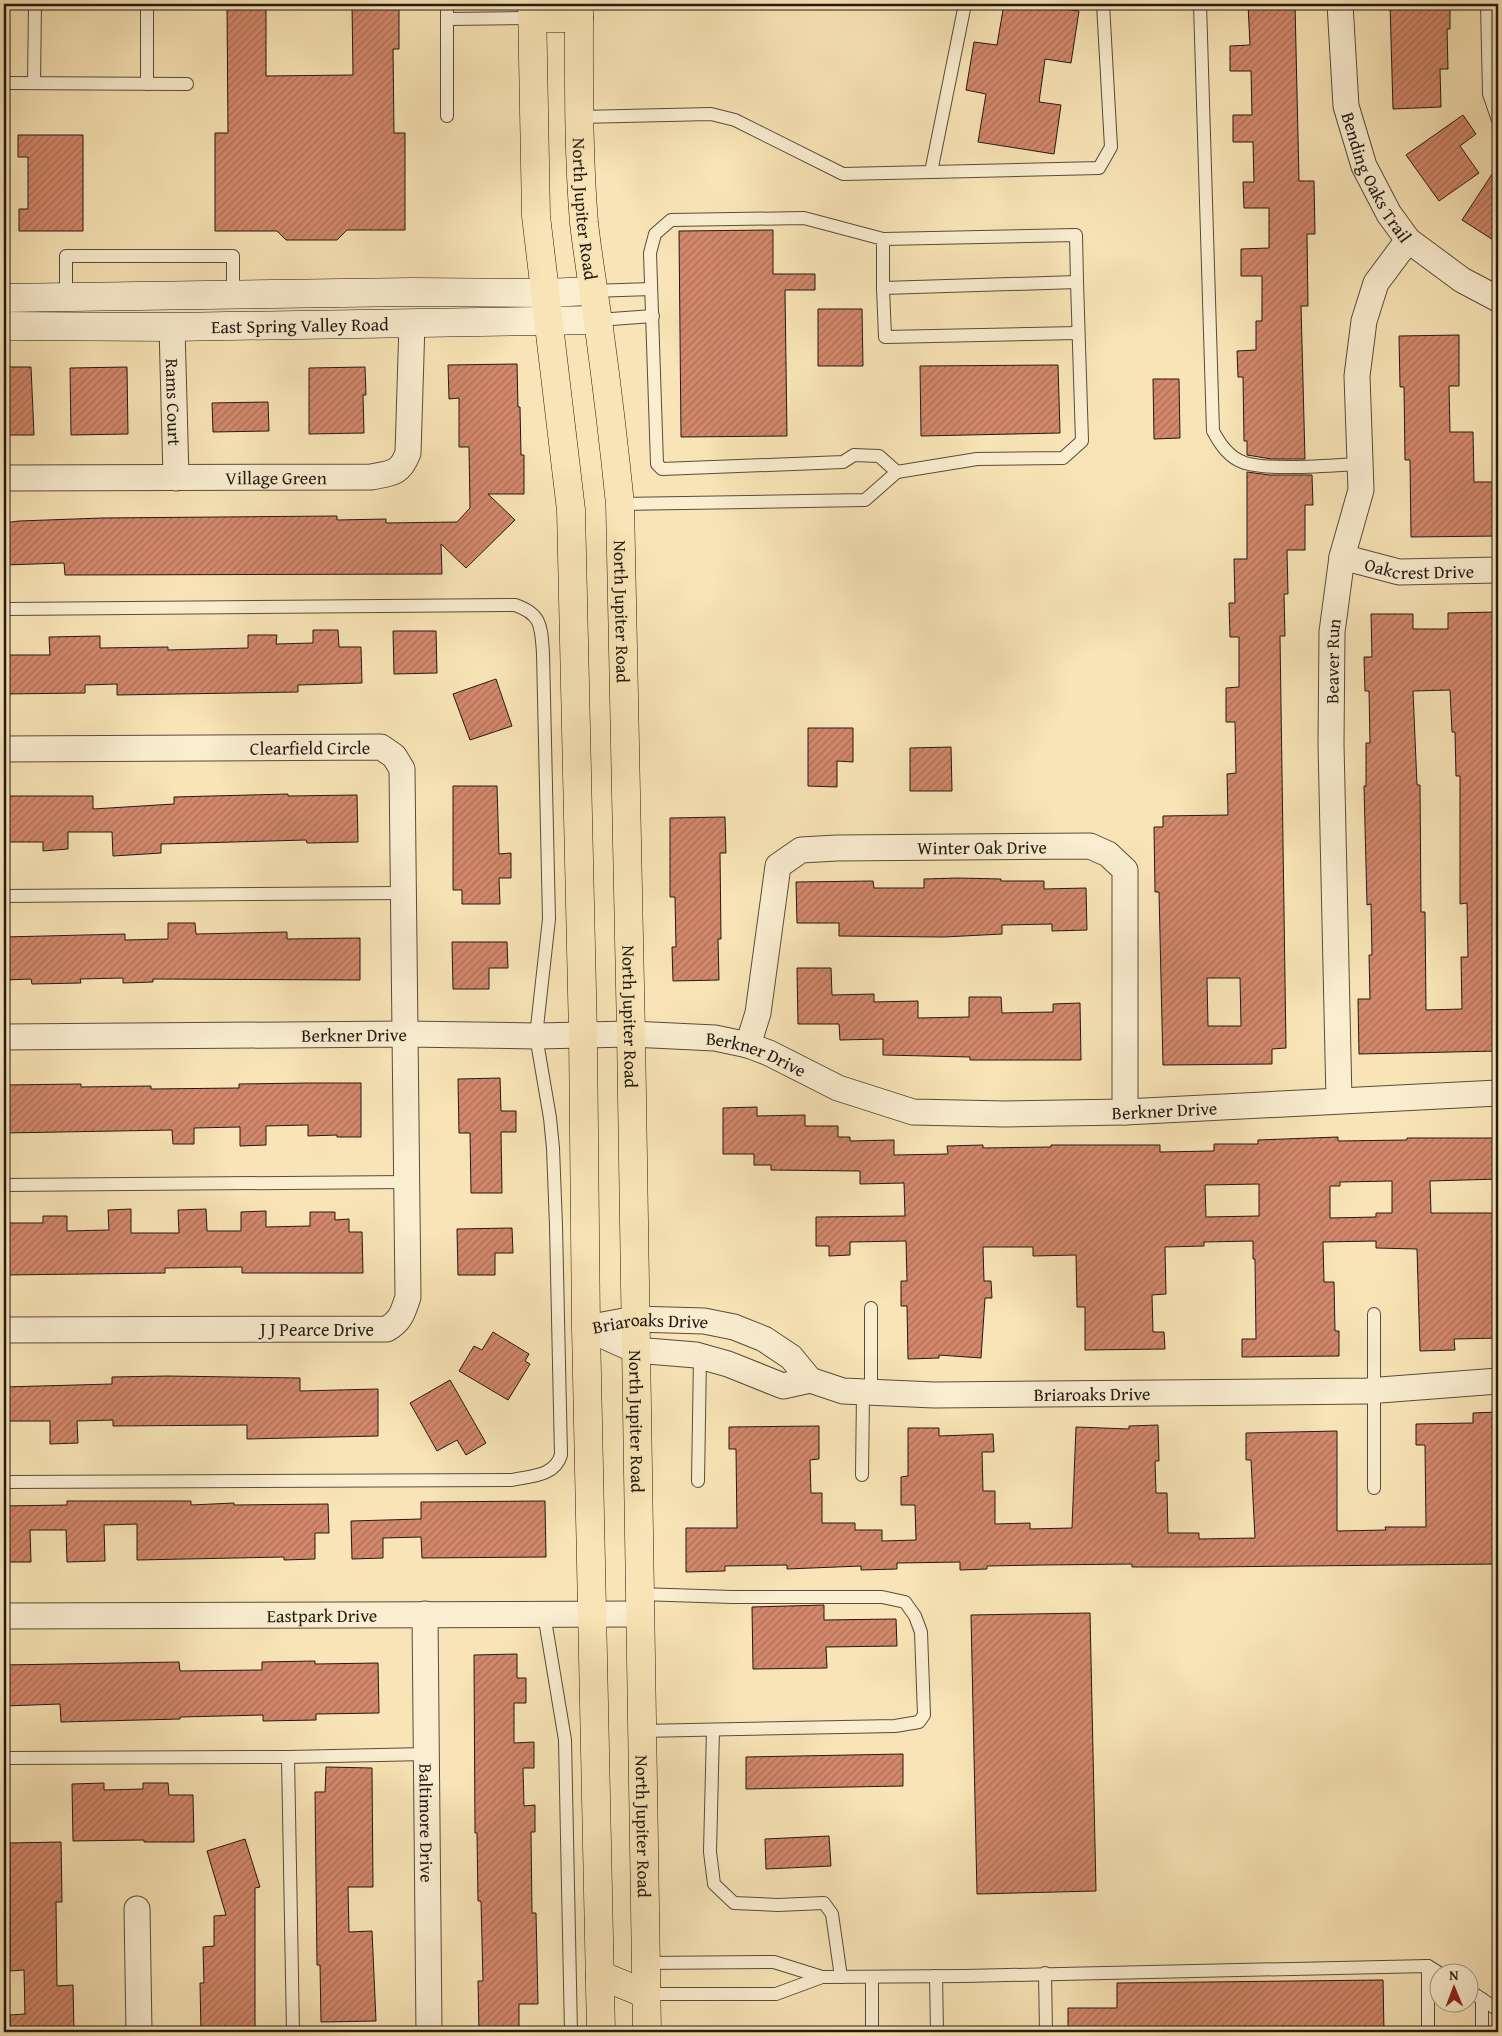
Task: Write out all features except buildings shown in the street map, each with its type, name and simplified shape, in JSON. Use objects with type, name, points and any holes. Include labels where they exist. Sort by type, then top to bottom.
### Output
[{"type":"main road","points":[[579,11],[532,11],[536,208],[544,293],[571,510],[583,1036],[586,1328],[601,2032]]},
{"type":"main road","name":"North Jupiter Road","points":[[579,11],[580,117],[584,222],[620,504],[631,1034],[646,2032]]},
{"type":"main road","points":[[600,1974],[645,1963]]},
{"type":"main road","points":[[600,1974],[646,1994]]},
{"type":"street","name":"Bending Oaks Trail","points":[[1340,4],[1346,106],[1364,166],[1389,214],[1408,240],[1462,280],[1498,299]]},
{"type":"street","name":"Beaver Run","points":[[1339,1100],[1332,754],[1332,632],[1342,557],[1361,490],[1357,376],[1364,321],[1376,283],[1408,240]]},
{"type":"street","name":"East Spring Valley Road","points":[[4,298],[592,291]]},
{"type":"street","name":"East Spring Valley Road","points":[[4,326],[172,327],[598,320]]},
{"type":"street","name":"Village Green","points":[[4,478],[371,477],[392,472],[403,465],[408,453],[412,323]]},
{"type":"street","name":"Rams Court","points":[[172,327],[176,478]]},
{"type":"street","name":"Oakcrest Drive","points":[[1342,557],[1399,572],[1498,570]]},
{"type":"street","name":"Clearfield Circle","points":[[4,749],[381,747],[394,756],[402,769],[405,1034]]},
{"type":"street","name":"Winter Oak Drive","points":[[748,1045],[758,1013],[778,866],[801,850],[837,848],[1090,846],[1108,854],[1125,870],[1125,1112]]},
{"type":"street","name":"Berkner Drive","points":[[4,1037],[405,1034],[583,1036],[631,1034],[715,1038],[748,1045],[769,1053],[838,1088],[913,1112],[1005,1114],[1125,1112],[1498,1093]]},
{"type":"street","name":"J J Pearce Drive","points":[[4,1330],[387,1329],[397,1323],[403,1314],[408,1297],[405,1034]]},
{"type":"street","name":"Briaroaks Drive","points":[[586,1328],[635,1319],[704,1321],[734,1327],[764,1339],[791,1357],[810,1380]]},
{"type":"street","name":"Briaroaks Drive","points":[[586,1328],[636,1350],[700,1356],[728,1364],[783,1386],[810,1380],[843,1391],[867,1393],[954,1395],[1376,1390],[1498,1381]]},
{"type":"street","name":"Eastpark Drive","points":[[4,1616],[593,1614],[639,1604]]},
{"type":"street","name":"Baltimore Drive","points":[[425,1614],[429,2032]]},
{"type":"street","points":[[137,1909],[139,2032]]},
{"type":"lane","points":[[34,83],[35,4]]},
{"type":"lane","points":[[147,4],[147,84]]},
{"type":"lane","points":[[447,4],[447,116]]},
{"type":"lane","points":[[931,172],[965,4]]},
{"type":"lane","points":[[580,117],[711,114],[735,120],[843,174],[1099,168],[1111,147],[1103,4]]},
{"type":"lane","points":[[1200,4],[1213,431],[1221,446],[1243,462],[1263,466],[1361,464]]},
{"type":"lane","points":[[1487,4],[1489,94],[1498,120]]},
{"type":"lane","points":[[447,19],[532,11]]},
{"type":"lane","points":[[4,83],[187,84]]},
{"type":"lane","points":[[620,504],[865,500],[897,472],[977,459],[1063,458],[1082,441],[1076,235],[882,239],[804,218],[670,220],[655,234],[650,254],[656,457],[657,464],[662,469],[843,462],[854,456],[879,456],[897,472]]},
{"type":"lane","points":[[882,239],[885,337],[1078,333]]},
{"type":"lane","points":[[66,297],[66,256],[233,256],[233,295]]},
{"type":"lane","points":[[883,288],[1077,282]]},
{"type":"lane","points":[[592,291],[651,288]]},
{"type":"lane","points":[[598,320],[653,316]]},
{"type":"lane","points":[[4,609],[515,606],[530,612],[540,625],[543,653],[548,892],[547,937],[536,1036],[550,1118],[554,1168],[561,1445],[558,1465],[551,1470],[512,1480],[4,1482]]},
{"type":"lane","points":[[4,896],[403,893]]},
{"type":"lane","points":[[4,1185],[406,1182]]},
{"type":"lane","points":[[862,1476],[871,1308]]},
{"type":"lane","points":[[1374,1314],[1376,1390],[1374,1488]]},
{"type":"lane","points":[[698,1481],[700,1356]]},
{"type":"lane","points":[[639,1604],[732,1597],[882,1597],[905,1602],[915,1616],[921,1632],[924,1715],[919,1722],[895,1726],[641,1731]]},
{"type":"lane","points":[[544,1614],[565,1740],[571,2032]]},
{"type":"lane","points":[[713,1730],[710,1852],[714,1884],[734,1903],[778,1905],[824,1902],[832,1914],[841,1977]]},
{"type":"lane","points":[[4,1758],[288,1758],[426,1754]]},
{"type":"lane","points":[[288,1758],[293,2032]]},
{"type":"lane","points":[[645,1963],[774,1962],[822,1977],[1428,1966],[1428,2032]]},
{"type":"lane","points":[[1045,1973],[1046,2032]]},
{"type":"lane","points":[[936,1976],[937,2032]]},
{"type":"lane","points":[[646,1994],[776,1994],[822,1977]]},
{"type":"lane","points":[[872,1977],[872,2032]]},
{"type":"lane","points":[[1482,1999],[1498,2010]]},
{"type":"lane","points":[[1482,1999],[1482,2032]]}]
